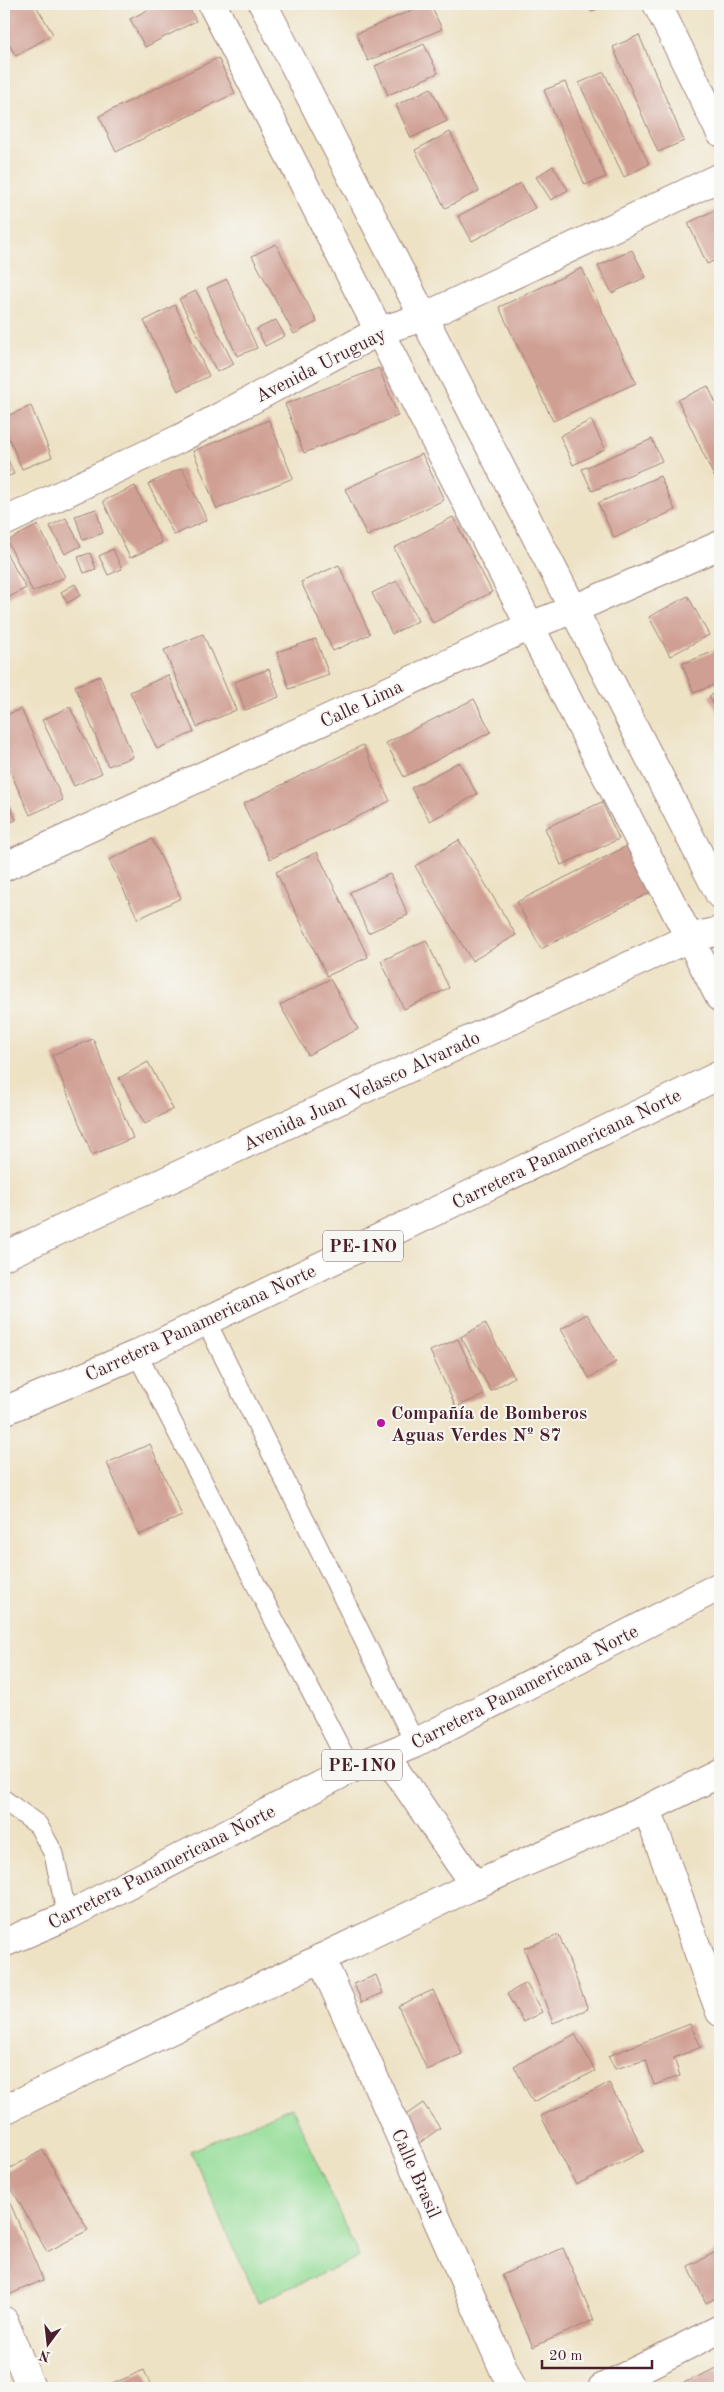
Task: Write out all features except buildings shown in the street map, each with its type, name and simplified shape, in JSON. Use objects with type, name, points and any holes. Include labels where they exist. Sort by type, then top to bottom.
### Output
[{"type":"street","points":[[212,4],[720,998]]},
{"type":"street","points":[[263,4],[720,895]]},
{"type":"street","points":[[656,4],[720,132]]},
{"type":"street","name":"Avenida Uruguay","points":[[4,522],[179,439],[379,331],[424,317],[720,177]]},
{"type":"street","name":"Calle Lima","points":[[4,867],[530,626],[574,609],[720,545]]},
{"type":"street","name":"Avenida Juan Velasco Alvarado","points":[[4,1256],[690,938],[720,931]]},
{"type":"street","name":"Carretera Panamericana Norte","points":[[4,1411],[137,1354],[720,1074]]},
{"type":"street","name":"Carretera Panamericana Norte","points":[[4,1943],[67,1916],[350,1769],[414,1742],[720,1586]]},
{"type":"street","points":[[386,1755],[474,1885]]},
{"type":"street","points":[[4,2110],[474,1885],[648,1809],[720,1773]]},
{"type":"street","points":[[648,1809],[720,2012]]},
{"type":"street","name":"Calle Brasil","points":[[321,1958],[512,2388]]},
{"type":"street","points":[[4,2321],[31,2388]]},
{"type":"street","points":[[602,2388],[720,2329]]},
{"type":"lane","points":[[206,1321],[414,1742]]},
{"type":"lane","points":[[137,1354],[350,1769]]},
{"type":"lane","points":[[4,1800],[38,1824],[54,1854],[67,1916]]},
{"type":"green space","points":[[292,2107],[359,2257],[258,2302],[191,2151]]},
{"type":"place","name":"Compañía de Bomberos Aguas Verdes Nº 87","points":[[381,1423]]}]
